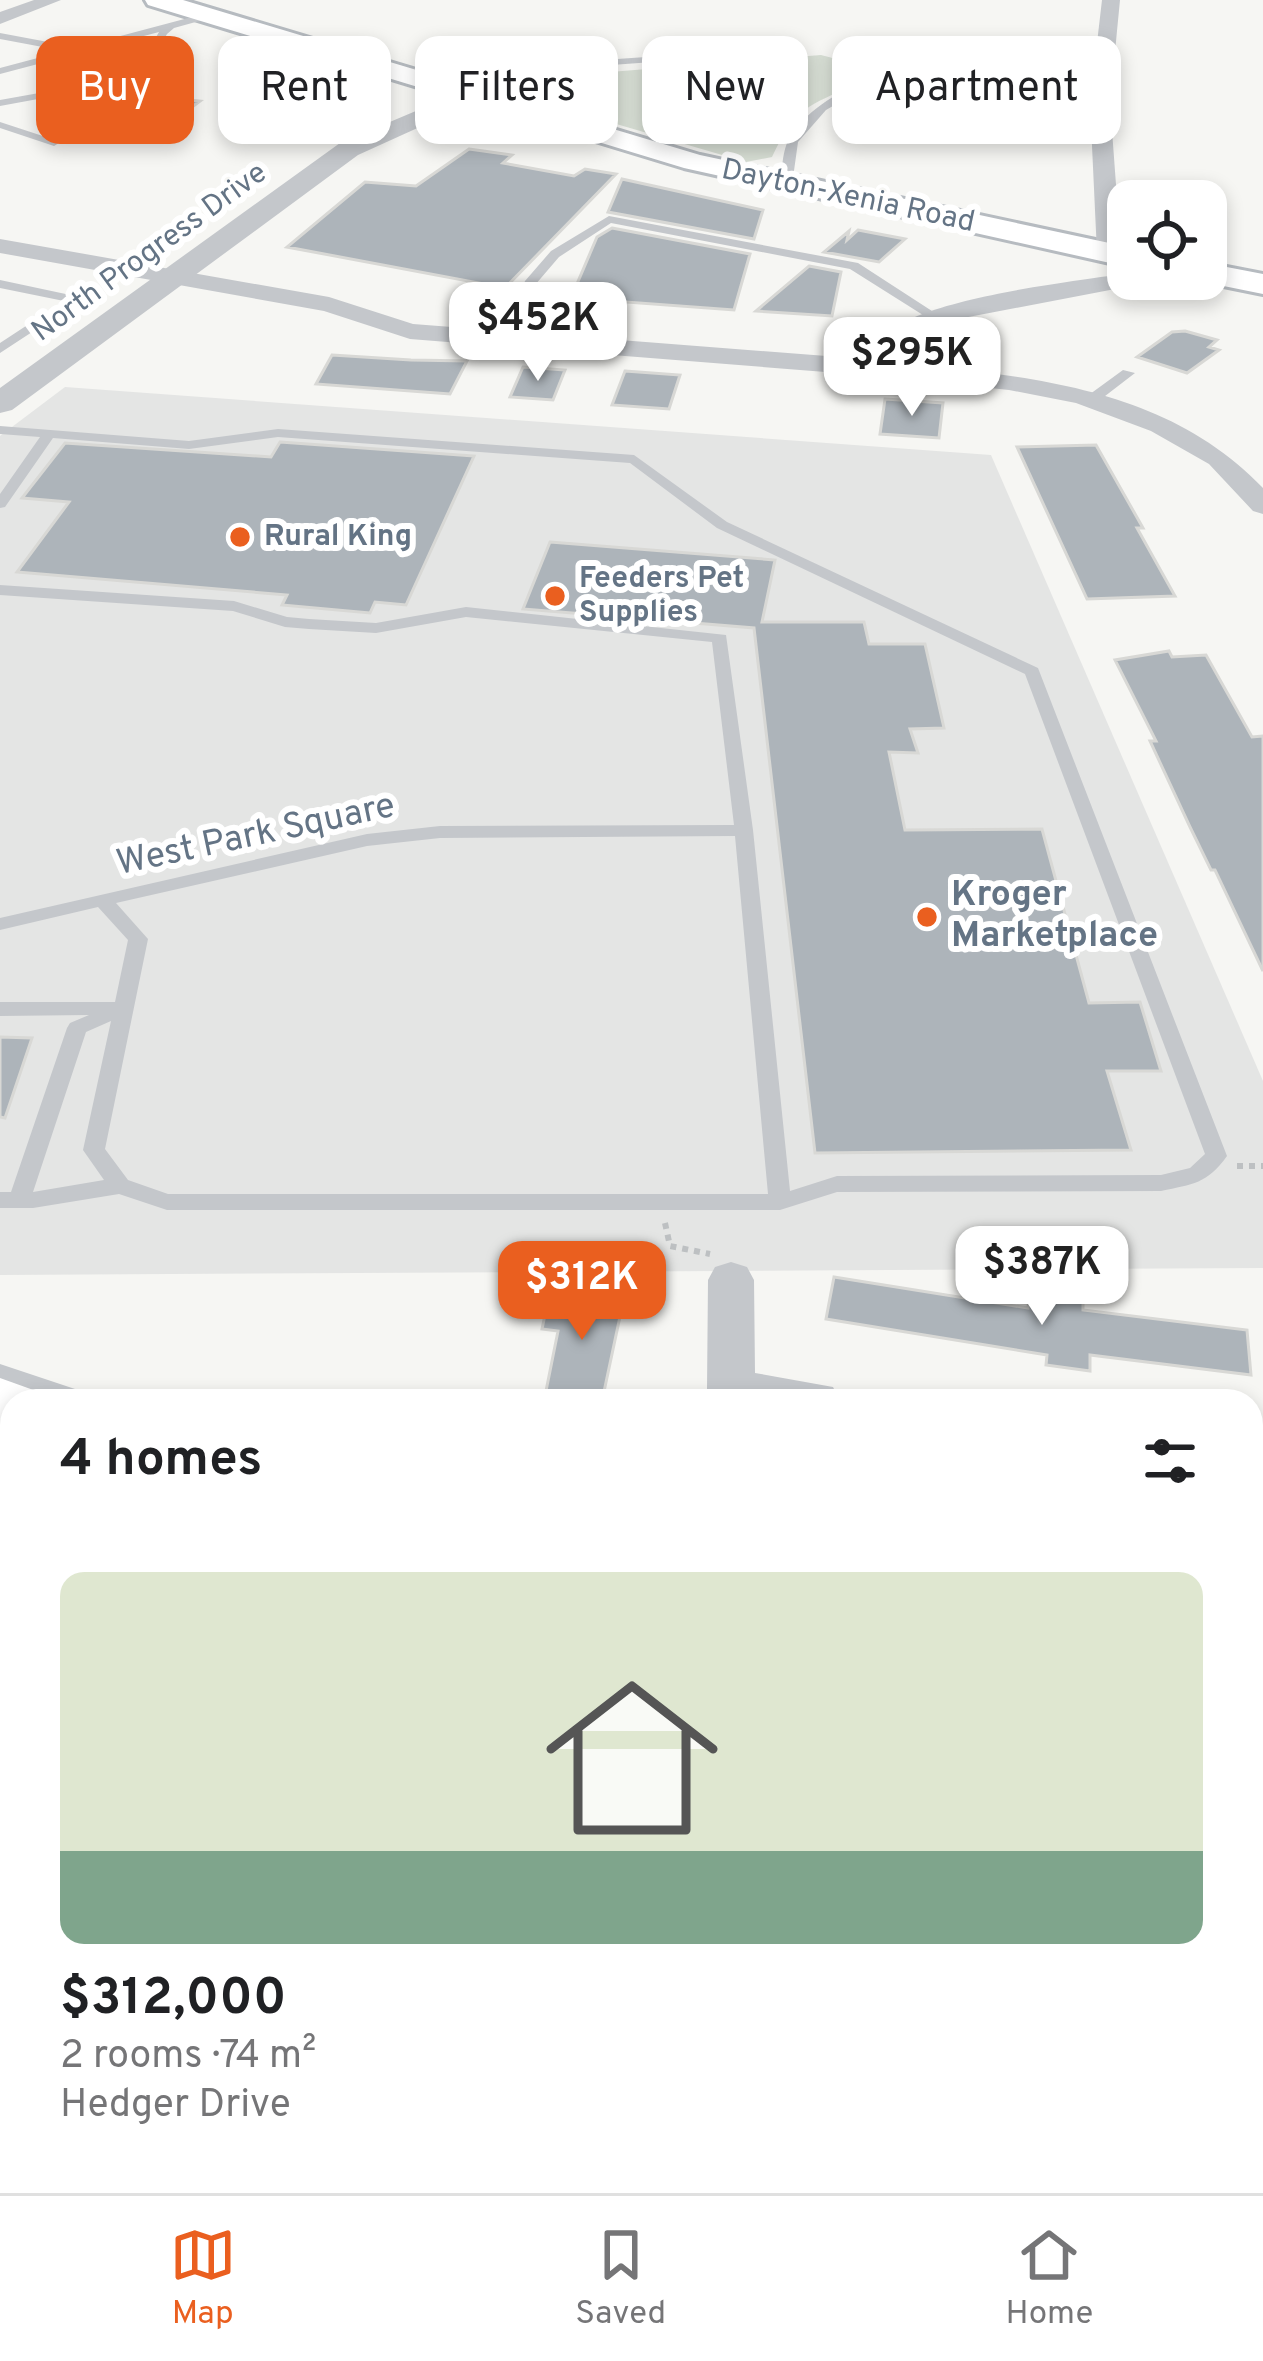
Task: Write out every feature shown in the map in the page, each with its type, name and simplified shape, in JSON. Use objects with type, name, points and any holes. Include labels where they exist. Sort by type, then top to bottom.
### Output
[{"type":"main road","name":"Dayton-Xenia Road","points":[[157,0],[204,10],[415,79]]},
{"type":"main road","name":"Dayton-Xenia Road","points":[[618,137],[786,185],[1107,252]]},
{"type":"main road","points":[[1227,277],[1263,284]]},
{"type":"street","points":[[0,18],[52,0]]},
{"type":"street","points":[[1110,180],[1100,103],[1111,0]]},
{"type":"street","name":"North Progress Drive","points":[[0,403],[349,148],[415,119]]},
{"type":"street","points":[[0,246],[329,304],[410,331],[1009,382],[1091,400],[1161,425],[1219,458],[1263,505]]},
{"type":"street","points":[[876,368],[880,347],[897,334],[941,320],[1107,300]]},
{"type":"street","points":[[729,1389],[731,1280]]},
{"type":"lane","points":[[130,36],[204,10]]},
{"type":"lane","points":[[0,104],[137,78],[148,68],[154,39],[171,25]]},
{"type":"lane","points":[[0,36],[36,45]]},
{"type":"lane","points":[[398,74],[448,62],[544,67],[642,60]]},
{"type":"lane","points":[[0,71],[36,61]]},
{"type":"lane","points":[[786,185],[793,141],[832,102]]},
{"type":"lane","points":[[0,125],[36,136]]},
{"type":"lane","points":[[509,340],[529,284],[555,254],[609,219],[854,266],[941,320]]},
{"type":"lane","points":[[0,284],[75,300],[0,349]]},
{"type":"lane","points":[[1091,400],[1128,373]]},
{"type":"lane","points":[[0,430],[189,445],[278,433],[634,459],[722,525],[1032,670],[1216,1156],[1197,1175],[1161,1183],[837,1184],[780,1202],[167,1202],[120,1186],[9,1200],[77,1028],[123,1008]]},
{"type":"lane","points":[[0,504],[49,434]]},
{"type":"lane","points":[[0,590],[234,606],[297,623],[376,628],[466,612],[720,638],[780,1202]]},
{"type":"lane","name":"West Park Square","points":[[0,924],[367,840],[440,832],[744,830]]},
{"type":"lane","points":[[104,902],[137,939],[94,1150],[120,1186]]},
{"type":"lane","points":[[0,1009],[123,1008]]},
{"type":"lane","points":[[0,1374],[45,1389]]},
{"type":"path","points":[[661,1202],[670,1246],[725,1257],[731,1280]]},
{"type":"shaded area","points":[[808,56],[832,58],[832,95],[808,109]]},
{"type":"shaded area","points":[[642,69],[642,132],[618,125],[618,71]]},
{"type":"shaded area","points":[[685,144],[779,144],[772,157],[746,162]]},
{"type":"shaded area","points":[[65,387],[991,455],[1263,1081],[1263,1268],[0,1275],[0,436]]},
{"type":"building","points":[[469,149],[512,155],[503,163],[574,176],[585,169],[616,174],[505,288],[287,247],[365,182],[416,186]]},
{"type":"building","points":[[622,179],[763,210],[754,239],[608,212]]},
{"type":"building","points":[[612,228],[750,254],[734,310],[571,298],[597,237]]},
{"type":"building","points":[[858,230],[905,239],[879,262],[824,252],[849,231],[847,240]]},
{"type":"building","points":[[809,266],[841,272],[832,316],[756,311]]},
{"type":"building","points":[[1172,332],[1217,340],[1209,347],[1219,350],[1187,373],[1137,357]]},
{"type":"building","points":[[332,355],[467,361],[450,394],[316,384]]},
{"type":"building","points":[[523,367],[565,370],[553,400],[510,397]]},
{"type":"building","points":[[625,371],[680,375],[669,409],[612,405]]},
{"type":"building","points":[[885,399],[943,403],[939,438],[880,434]]},
{"type":"building","name":"Rural King","points":[[280,442],[474,456],[406,605],[375,602],[370,613],[282,605],[287,595],[17,572],[69,502],[22,498],[65,443],[271,457]]},
{"type":"building","points":[[1096,445],[1175,596],[1087,599],[1017,447]]},
{"type":"building","name":"Kroger Marketplace","points":[[550,542],[775,560],[762,622],[864,622],[869,644],[925,644],[944,728],[910,729],[918,753],[889,752],[905,830],[1042,829],[1089,1003],[1140,1002],[1161,1071],[1107,1071],[1131,1150],[815,1153],[754,628],[523,609]]},
{"type":"building","points":[[1169,651],[1172,657],[1206,655],[1252,737],[1263,736],[1263,971],[1190,827],[1150,741],[1156,741],[1115,660]]},
{"type":"building","points":[[0,1037],[32,1038],[5,1118],[0,1117]]},
{"type":"building","points":[[834,1277],[1028,1308],[1029,1295],[1083,1302],[1083,1310],[1247,1330],[1251,1375],[1090,1355],[1090,1371],[1046,1365],[1047,1355],[826,1319]]},
{"type":"building","points":[[570,1286],[625,1293],[605,1389],[546,1389],[558,1331],[542,1329],[548,1301],[566,1304]]},
{"type":"place","name":"Rural King","points":[[240,537]]},
{"type":"place","name":"Feeders Pet Supplies","points":[[555,596]]},
{"type":"place","name":"Kroger Marketplace","points":[[927,917]]}]
